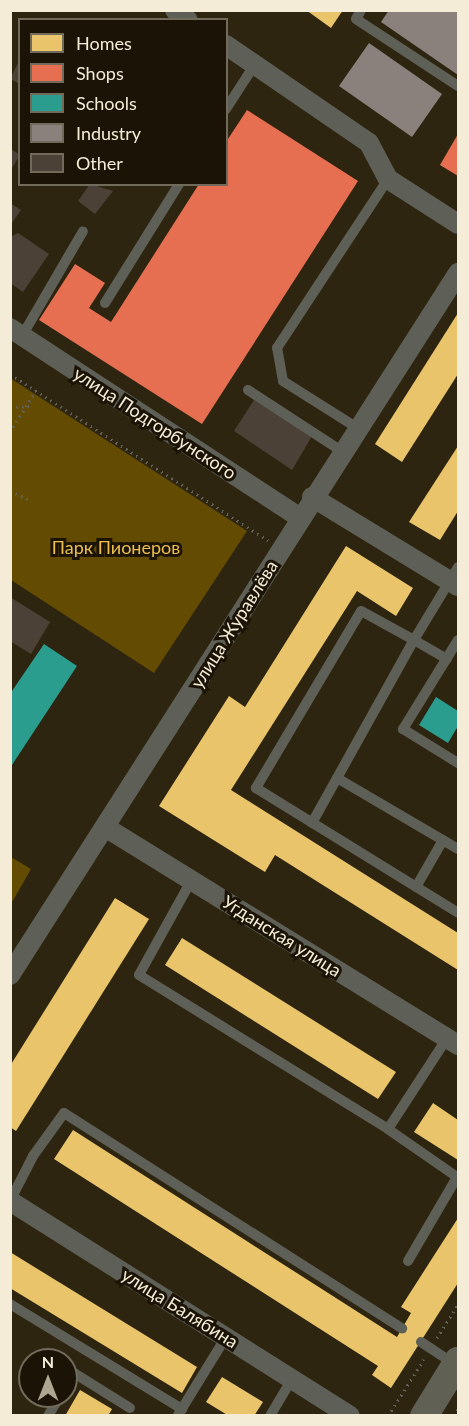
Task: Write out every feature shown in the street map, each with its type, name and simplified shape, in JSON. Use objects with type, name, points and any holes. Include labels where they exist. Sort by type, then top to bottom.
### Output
[{"type":"main road","points":[[424,1416],[457,1363]]},
{"type":"street","points":[[228,46],[369,144],[387,178],[459,224]]},
{"type":"street","name":"улица Журавлёва","points":[[10,975],[282,549],[312,497],[359,429],[459,273]]},
{"type":"street","name":"улица Подгорбунского","points":[[16,332],[299,518]]},
{"type":"street","points":[[312,497],[456,578]]},
{"type":"street","name":"Угданская улица","points":[[105,827],[453,1042]]},
{"type":"street","name":"улица Балябина","points":[[10,1201],[350,1416]]},
{"type":"lane","points":[[361,10],[356,19],[459,86]]},
{"type":"lane","points":[[228,106],[255,64]]},
{"type":"lane","points":[[359,429],[283,381],[277,348],[387,178]]},
{"type":"lane","points":[[105,303],[178,186]]},
{"type":"lane","points":[[16,332],[83,231]]},
{"type":"lane","points":[[248,390],[343,452]]},
{"type":"lane","points":[[312,823],[414,640],[456,578]]},
{"type":"lane","points":[[447,659],[361,611],[256,788],[459,913]]},
{"type":"lane","points":[[459,640],[403,729],[459,763]]},
{"type":"lane","points":[[337,778],[459,849]]},
{"type":"lane","points":[[416,887],[443,840]]},
{"type":"lane","points":[[191,881],[139,975],[388,1129],[457,1177],[408,1261]]},
{"type":"lane","points":[[388,1129],[453,1042]]},
{"type":"lane","points":[[10,1201],[33,1156],[64,1113],[402,1328]]},
{"type":"lane","points":[[10,1304],[180,1412],[226,1337]]},
{"type":"lane","points":[[421,1342],[457,1363]]},
{"type":"lane","points":[[78,1376],[130,1408]]},
{"type":"lane","points":[[270,1416],[292,1379]]},
{"type":"path","points":[[10,374],[282,549]]},
{"type":"path","points":[[10,432],[29,406],[36,389]]},
{"type":"path","points":[[10,406],[29,406]]},
{"type":"path","points":[[10,492],[28,499]]},
{"type":"path","points":[[454,1416],[459,1409]]},
{"type":"green space","name":"Парк Пионеров","points":[[10,378],[247,531],[154,673],[11,580]]},
{"type":"green space","points":[[11,857],[31,869],[11,904]]},
{"type":"building: Homes","points":[[306,10],[343,10],[331,28]]},
{"type":"building: Homes","points":[[458,313],[458,374],[402,462],[375,444]]},
{"type":"building: Homes","points":[[458,446],[458,511],[440,540],[409,522]]},
{"type":"building: Homes","points":[[346,546],[413,588],[396,616],[357,591],[231,790],[458,933],[458,970],[275,855],[265,872],[159,806],[229,696],[245,707]]},
{"type":"building: Homes","points":[[115,898],[149,919],[16,1131],[10,1127],[10,1066]]},
{"type":"building: Homes","points":[[182,938],[396,1072],[378,1099],[165,965]]},
{"type":"building: Homes","points":[[433,1103],[458,1120],[458,1160],[414,1132]]},
{"type":"building: Homes","points":[[73,1130],[397,1337],[411,1313],[401,1307],[458,1218],[458,1283],[391,1388],[372,1375],[378,1366],[54,1159]]},
{"type":"building: Homes","points":[[10,1252],[197,1367],[182,1393],[10,1288]]},
{"type":"building: Homes","points":[[222,1377],[263,1402],[254,1416],[229,1416],[206,1402]]},
{"type":"building: Homes","points":[[80,1390],[112,1409],[108,1416],[65,1416],[70,1408],[78,1408]]},
{"type":"building: Shops","points":[[247,110],[358,181],[202,424],[39,320],[75,264],[105,283],[89,308],[111,322],[198,186],[228,186],[228,139]]},
{"type":"building: Shops","points":[[458,134],[458,176],[440,165]]},
{"type":"building: Schools","points":[[44,644],[77,666],[10,768],[10,694]]},
{"type":"building: Schools","points":[[436,697],[458,711],[458,726],[448,743],[419,725]]},
{"type":"building: Industry","points":[[389,10],[458,10],[458,75],[381,22]]},
{"type":"building: Industry","points":[[369,43],[442,94],[412,137],[339,86]]},
{"type":"building: Other","points":[[18,63],[18,83],[10,79]]},
{"type":"building: Other","points":[[10,148],[18,154],[18,158],[10,171]]},
{"type":"building: Other","points":[[89,186],[113,191],[95,214],[78,201]]},
{"type":"building: Other","points":[[10,203],[21,210],[10,226]]},
{"type":"building: Other","points":[[18,233],[49,254],[23,292],[10,283],[10,237]]},
{"type":"building: Other","points":[[254,400],[312,436],[292,470],[234,431]]},
{"type":"building: Other","points":[[10,597],[50,622],[31,654],[10,641]]}]
